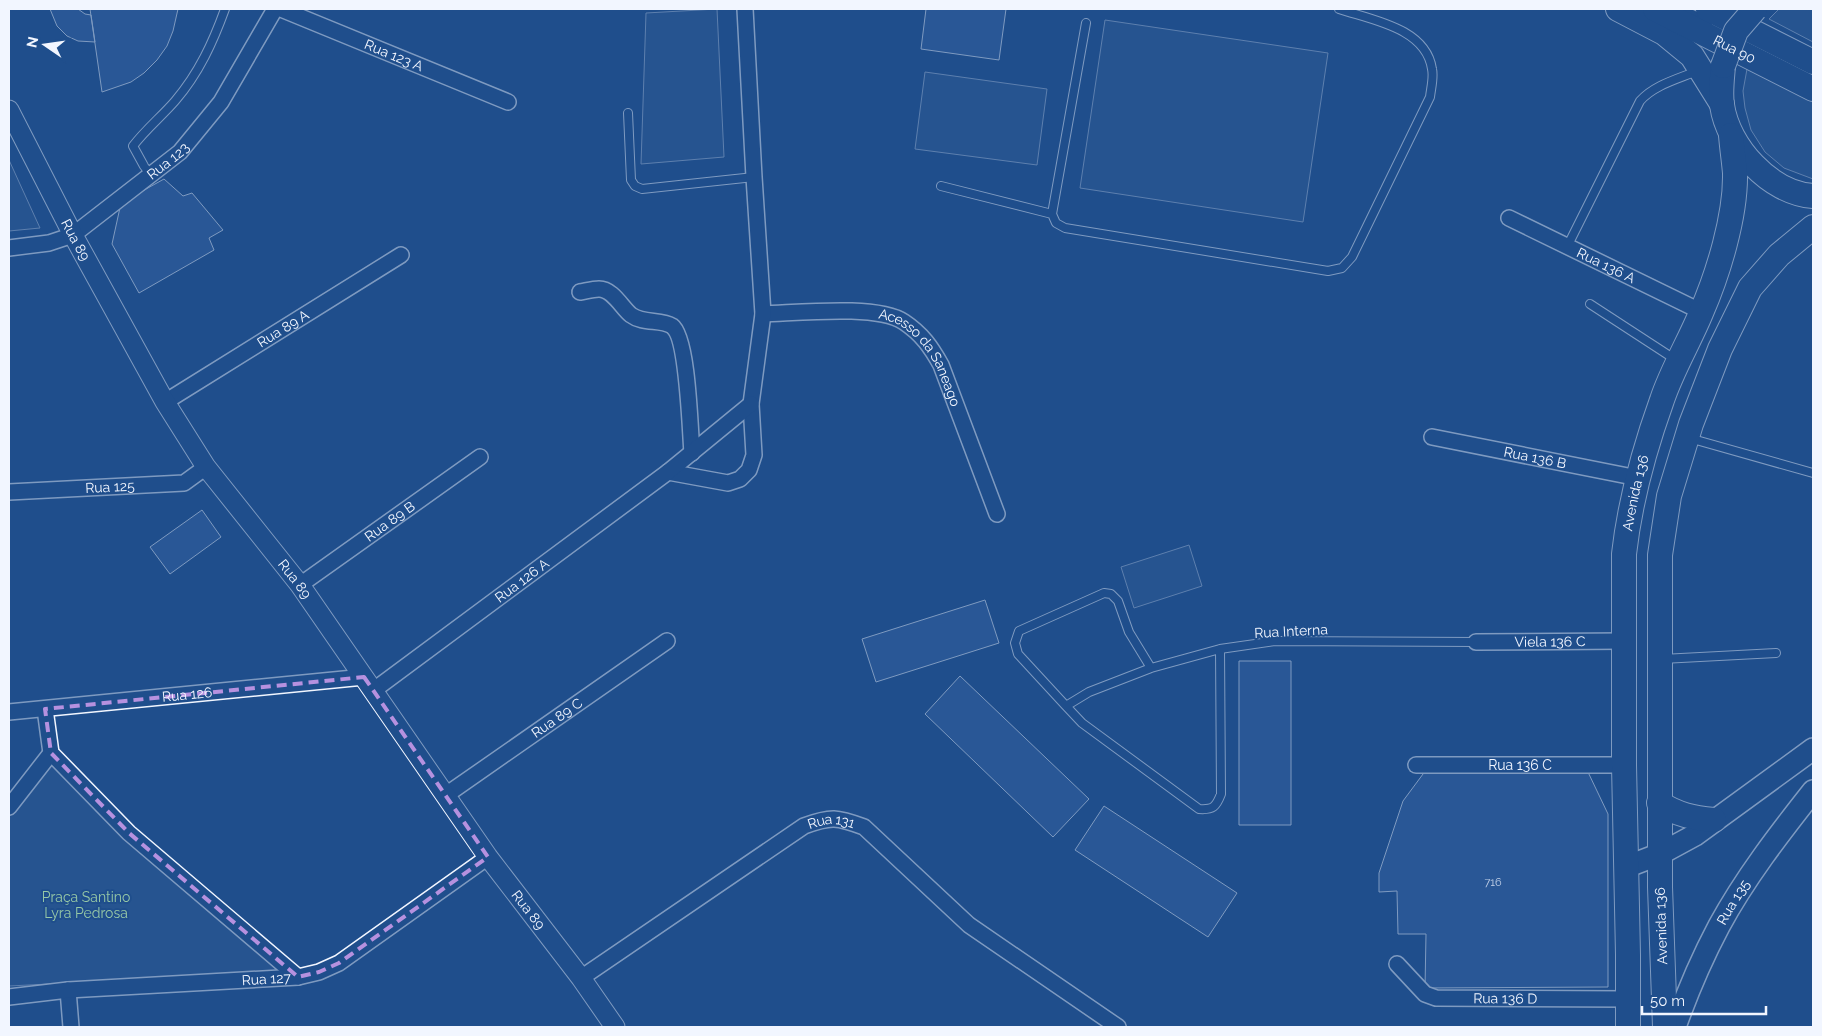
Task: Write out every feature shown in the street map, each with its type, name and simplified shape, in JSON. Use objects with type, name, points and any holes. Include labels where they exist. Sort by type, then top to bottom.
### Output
[{"type":"main road","points":[[1618,9],[1664,33],[1692,56],[1712,68],[1731,135],[1750,163],[1776,183],[1813,196]]},
{"type":"main road","name":"Rua 90","points":[[1655,9],[1813,89]]},
{"type":"main road","points":[[1712,68],[1736,31],[1755,9]]},
{"type":"main road","name":"Rua 90","points":[[1713,18],[1813,62]]},
{"type":"main road","name":"Avenida 136","points":[[1628,1027],[1624,765],[1624,554],[1628,521],[1638,478],[1662,398],[1702,312],[1722,254],[1735,175],[1731,135]]},
{"type":"main road","name":"Avenida 136","points":[[1665,1027],[1659,803],[1660,555],[1669,496],[1687,438],[1720,349],[1750,288],[1780,255],[1813,227]]},
{"type":"main road","points":[[1626,867],[1660,854],[1695,835],[1813,749]]},
{"type":"main road","name":"Rua 135","points":[[1675,1027],[1684,1000],[1719,926],[1749,876],[1813,792]]},
{"type":"main road","points":[[1659,803],[1673,812],[1682,815],[1714,820]]},
{"type":"main road","points":[[1628,954],[1639,968],[1641,1027]]},
{"type":"street","name":"Rua 123","points":[[9,248],[49,243],[73,236],[180,152],[221,102],[275,9]]},
{"type":"street","name":"Rua 123 A","points":[[281,9],[508,102]]},
{"type":"street","points":[[668,472],[728,483],[740,479],[749,470],[754,455],[751,404],[763,314],[745,9]]},
{"type":"street","name":"Rua 89","points":[[9,110],[73,236],[165,402],[206,467],[300,585],[488,857],[581,978],[615,1027]]},
{"type":"street","name":"Rua 136 A","points":[[1509,218],[1702,312]]},
{"type":"street","name":"Rua 89 A","points":[[165,402],[401,254]]},
{"type":"street","points":[[580,292],[601,289],[610,293],[634,317],[671,325],[678,332],[684,360],[692,453]]},
{"type":"street","name":"Acesso da Saneago","points":[[763,314],[869,311],[903,321],[928,342],[941,365],[997,514]]},
{"type":"street","points":[[668,472],[751,404]]},
{"type":"street","name":"Rua 136 B","points":[[1432,437],[1638,478]]},
{"type":"street","name":"Rua 89 B","points":[[300,585],[480,457]]},
{"type":"street","name":"Rua 125","points":[[9,492],[184,483],[206,467]]},
{"type":"street","name":"Rua 126 A","points":[[369,684],[668,472]]},
{"type":"street","name":"Rua 89 C","points":[[446,795],[667,641]]},
{"type":"street","name":"Viela 136 C","points":[[1476,642],[1624,641]]},
{"type":"street","name":"Rua 126","points":[[9,712],[369,684]]},
{"type":"street","points":[[45,709],[51,753],[129,833],[298,977]]},
{"type":"street","points":[[9,807],[51,753]]},
{"type":"street","name":"Rua 136 C","points":[[1416,764],[1624,765]]},
{"type":"street","name":"Rua 131","points":[[581,978],[804,826],[823,818],[844,819],[864,826],[969,925],[1118,1027]]},
{"type":"street","name":"Rua 127","points":[[9,997],[68,990],[298,977],[319,972],[339,963],[488,857]]},
{"type":"street","name":"Rua 136 D","points":[[1397,964],[1425,994],[1436,998],[1628,999]]},
{"type":"street","points":[[68,990],[71,1027]]},
{"type":"lane","points":[[151,176],[133,146],[176,100],[198,70],[214,40],[225,9]]},
{"type":"lane","points":[[1086,23],[1052,214],[1056,223],[1065,228],[1328,271],[1342,268],[1352,257],[1430,97],[1432,70],[1423,46],[1400,30],[1339,9]]},
{"type":"lane","points":[[1682,9],[1713,18]]},
{"type":"lane","points":[[1726,31],[1743,40]]},
{"type":"lane","points":[[1567,247],[1640,102],[1656,88],[1712,68]]},
{"type":"lane","points":[[628,113],[631,180],[635,186],[642,189],[754,177]]},
{"type":"lane","points":[[941,186],[1052,214]]},
{"type":"lane","points":[[1590,304],[1679,362]]},
{"type":"lane","points":[[1687,438],[1813,473]]},
{"type":"lane","points":[[1151,668],[1129,632],[1118,601],[1111,594],[1104,593],[1019,631],[1016,643],[1018,654],[1082,723],[1199,809],[1208,810],[1217,804],[1221,794],[1220,649]]},
{"type":"lane","name":"Rua Interna","points":[[1066,706],[1089,692],[1151,668],[1220,649],[1275,641],[1476,642]]},
{"type":"lane","points":[[1660,659],[1776,653]]},
{"type":"highlighted area","points":[[364,677],[488,857],[339,963],[319,972],[298,977],[129,833],[51,753],[45,709]]},
{"type":"shaded area","points":[[717,9],[724,157],[641,164],[646,13]]},
{"type":"shaded area","points":[[1779,9],[1813,9],[1813,42],[1769,19]]},
{"type":"shaded area","points":[[1105,20],[1328,53],[1303,222],[1080,188]]},
{"type":"shaded area","points":[[1747,69],[1813,102],[1813,179],[1784,168],[1765,152],[1751,130],[1743,91]]},
{"type":"shaded area","points":[[925,72],[1047,89],[1037,165],[915,149]]},
{"type":"shaded area","points":[[9,160],[40,228],[9,231]]},
{"type":"shaded area","points":[[1189,545],[1202,586],[1134,608],[1121,567]]},
{"type":"shaded area","name":"Praça Santino Lyra Pedrosa","points":[[53,763],[286,972],[9,986],[9,811]]},
{"type":"building","points":[[50,9],[78,9],[85,14],[91,15],[95,42],[78,41],[67,36],[57,26]]},
{"type":"building","points":[[90,9],[178,9],[167,46],[157,60],[144,73],[131,82],[102,92]]},
{"type":"building","points":[[926,9],[1006,9],[999,60],[921,49]]},
{"type":"building","points":[[164,179],[183,196],[192,193],[223,230],[209,238],[214,250],[139,293],[112,244],[121,203]]},
{"type":"building","points":[[202,510],[221,537],[170,574],[150,547]]},
{"type":"building","points":[[985,600],[999,643],[876,682],[862,639]]},
{"type":"building","points":[[1239,661],[1291,661],[1291,825],[1239,825]]},
{"type":"building","points":[[960,676],[1089,799],[1053,837],[925,714]]},
{"type":"building","points":[[1426,770],[1587,770],[1608,814],[1608,987],[1425,988],[1426,934],[1398,934],[1397,891],[1379,892],[1379,873],[1403,801]]},
{"type":"building","points":[[1104,806],[1237,893],[1208,937],[1075,850]]}]
